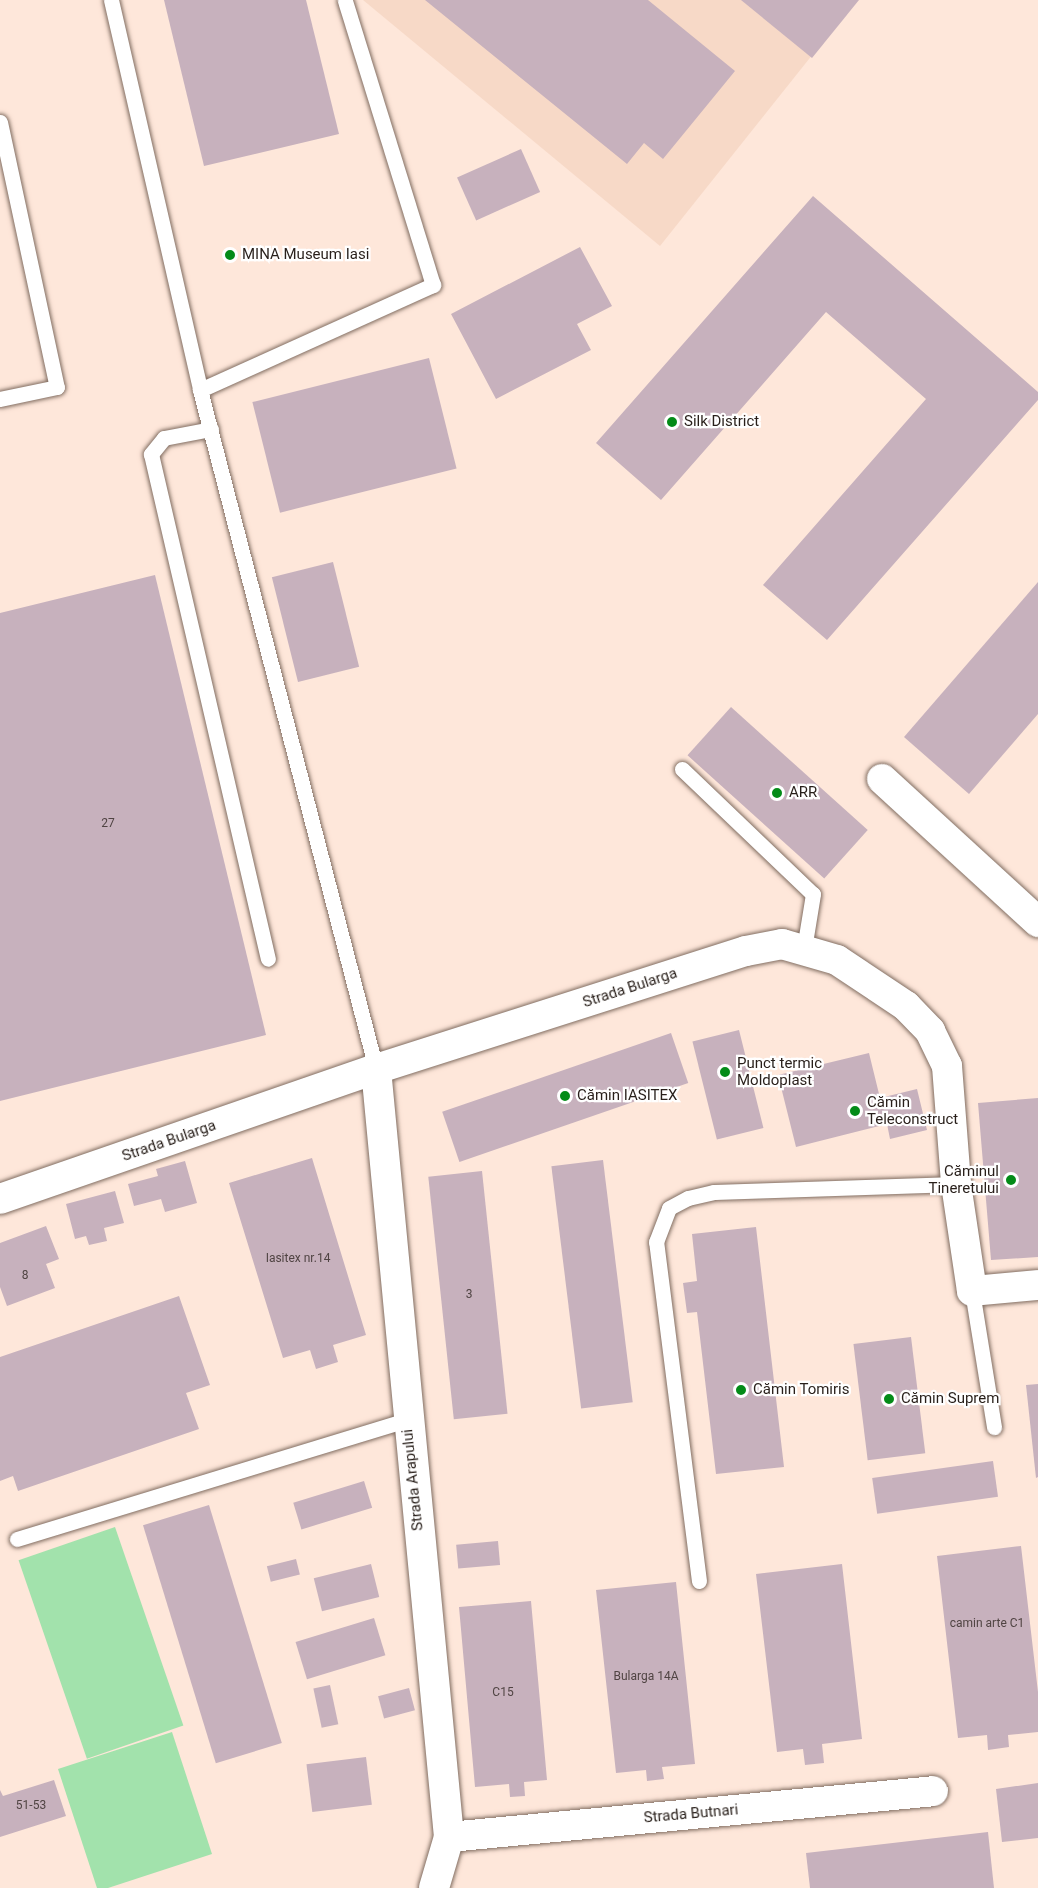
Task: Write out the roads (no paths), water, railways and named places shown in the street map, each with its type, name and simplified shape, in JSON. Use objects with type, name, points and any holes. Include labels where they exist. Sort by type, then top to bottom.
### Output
[{"type":"street","points":[[882,779],[1038,922]]},
{"type":"street","name":"Strada Bularga","points":[[0,1199],[376,1070],[746,951],[782,945],[804,949],[837,960],[906,1006],[930,1031],[947,1066],[956,1184],[972,1291]]},
{"type":"street","name":"Strada Arapului","points":[[376,1070],[406,1420],[449,1837],[444,1884]]},
{"type":"street","points":[[972,1291],[1038,1285]]},
{"type":"street","name":"Strada Butnari","points":[[449,1837],[933,1791]]},
{"type":"lane","points":[[111,0],[200,390],[376,1070]]},
{"type":"lane","points":[[200,390],[433,285],[345,0]]},
{"type":"lane","points":[[0,122],[57,387],[0,399]]},
{"type":"lane","points":[[211,429],[164,438],[152,454],[268,959]]},
{"type":"lane","points":[[682,769],[813,894],[804,949]]},
{"type":"lane","points":[[699,1581],[656,1242],[669,1208],[688,1198],[714,1192],[956,1184]]},
{"type":"lane","points":[[972,1291],[994,1427]]},
{"type":"lane","points":[[17,1539],[406,1420]]},
{"type":"place","name":"MINA Museum Iasi","points":[[230,255]]},
{"type":"place","name":"Silk District","points":[[672,422]]},
{"type":"place","name":"ARR","points":[[777,793]]},
{"type":"place","name":"Punct termic Moldoplast","points":[[725,1072]]},
{"type":"place","name":"Cămin IASITEX","points":[[565,1096]]},
{"type":"place","name":"Cămin Teleconstruct","points":[[855,1111]]},
{"type":"place","name":"Căminul Tineretului","points":[[1011,1180]]},
{"type":"place","name":"Cămin Tomiris","points":[[741,1390]]},
{"type":"place","name":"Cămin Suprem","points":[[889,1399]]}]
